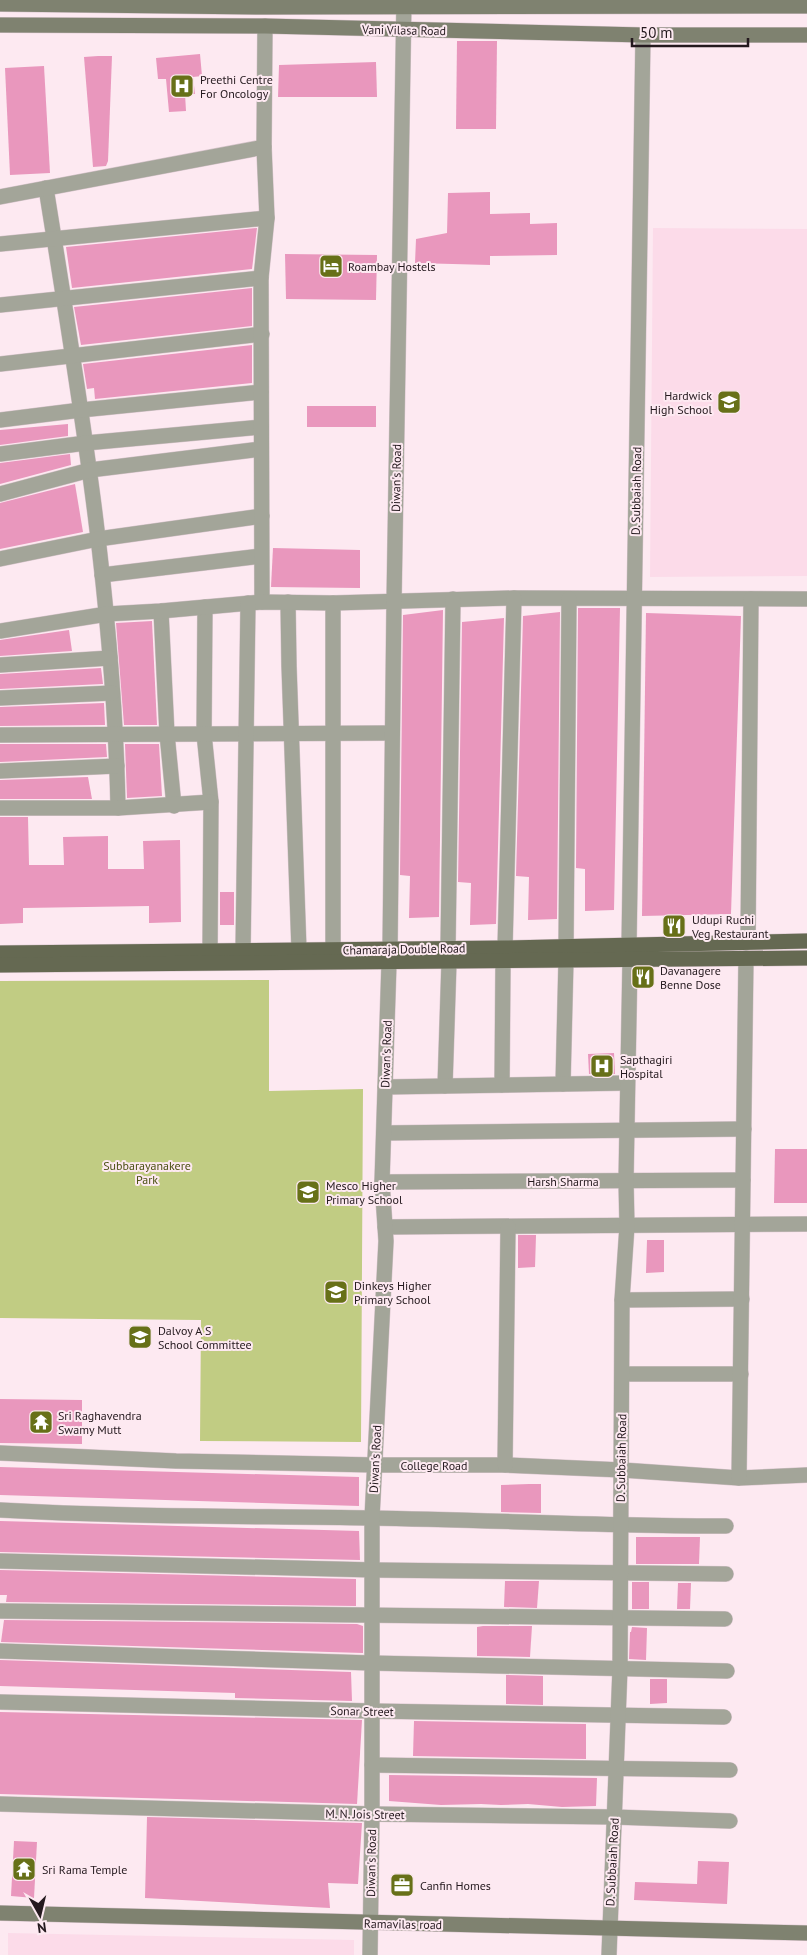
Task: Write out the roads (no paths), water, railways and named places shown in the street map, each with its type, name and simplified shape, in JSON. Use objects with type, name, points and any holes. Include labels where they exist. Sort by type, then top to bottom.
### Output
[{"type":"main road","name":"Vani Vilasa Road","points":[[0,4],[577,3],[807,6]]},
{"type":"main road","name":"Vani Vilasa Road","points":[[0,25],[265,26],[643,35],[807,35]]},
{"type":"main road","name":"Chamaraja Double Road","points":[[630,953],[748,942],[807,941]]},
{"type":"main road","name":"Chamaraja Double Road","points":[[0,953],[333,950],[390,956]]},
{"type":"main road","name":"Chamaraja Double Road","points":[[0,965],[390,956],[630,953],[746,958],[807,958]]},
{"type":"main road","name":"Ramavilas road","points":[[0,1913],[807,1933]]},
{"type":"street","name":"Diwan's Road","points":[[370,1955],[372,1814],[371,1663],[374,1570],[372,1518],[385,1228],[382,1182],[390,956],[404,4]]},
{"type":"street","points":[[243,951],[247,734],[255,602],[261,556],[262,516],[260,449],[262,278],[266,218],[264,147],[265,26]]},
{"type":"street","name":"D. Subbaiah Road","points":[[608,1955],[614,1817],[614,1769],[620,1668],[622,1300],[627,1226],[626,1130],[643,35]]},
{"type":"street","points":[[0,197],[264,147]]},
{"type":"street","points":[[46,188],[90,470],[107,614],[118,808]]},
{"type":"street","points":[[0,244],[266,218]]},
{"type":"street","points":[[0,305],[262,278]]},
{"type":"street","points":[[0,364],[72,354],[262,334]]},
{"type":"street","points":[[0,420],[261,392]]},
{"type":"street","points":[[0,454],[86,443],[261,427]]},
{"type":"street","points":[[0,494],[90,470],[260,449]]},
{"type":"street","points":[[0,559],[98,539],[262,516]]},
{"type":"street","points":[[102,575],[261,556]]},
{"type":"street","points":[[0,631],[107,614],[255,602],[333,603],[514,598],[807,599]]},
{"type":"street","points":[[502,1085],[514,598]]},
{"type":"street","points":[[445,1086],[453,599]]},
{"type":"street","points":[[564,1084],[569,599]]},
{"type":"street","points":[[748,942],[751,599]]},
{"type":"street","points":[[288,602],[299,950]]},
{"type":"street","points":[[333,603],[333,950]]},
{"type":"street","points":[[205,607],[204,734],[210,802],[210,952]]},
{"type":"street","points":[[161,611],[167,734],[174,806]]},
{"type":"street","points":[[0,665],[110,658]]},
{"type":"street","points":[[0,698],[112,693]]},
{"type":"street","points":[[0,735],[392,732]]},
{"type":"street","points":[[0,771],[117,766]]},
{"type":"street","points":[[0,808],[118,808],[174,806],[210,802]]},
{"type":"street","points":[[739,1478],[746,958]]},
{"type":"street","points":[[385,1087],[627,1083]]},
{"type":"street","points":[[384,1133],[744,1129]]},
{"type":"street","name":"Harsh Sharma","points":[[382,1182],[743,1180]]},
{"type":"street","points":[[385,1228],[807,1224]]},
{"type":"street","points":[[505,1466],[508,1226]]},
{"type":"street","points":[[622,1300],[742,1299]]},
{"type":"street","points":[[622,1374],[741,1374]]},
{"type":"street","name":"College Road","points":[[0,1453],[176,1461],[505,1466],[622,1470],[739,1478],[807,1474]]},
{"type":"street","points":[[0,1510],[100,1515],[372,1518],[620,1526],[726,1526]]},
{"type":"street","points":[[0,1561],[374,1570],[620,1571],[726,1574]]},
{"type":"street","points":[[0,1611],[725,1619]]},
{"type":"street","points":[[0,1651],[371,1663],[727,1671]]},
{"type":"street","name":"Sonar Street","points":[[0,1702],[724,1717]]},
{"type":"street","points":[[372,1765],[730,1770]]},
{"type":"street","name":"M. N. Jois Street","points":[[0,1804],[730,1821]]},
{"type":"place","name":"Preethi Centre For Oncology","points":[[182,86]]},
{"type":"place","name":"Roambay Hostels","points":[[331,266]]},
{"type":"place","name":"Hardwick High School","points":[[729,402]]},
{"type":"place","name":"Udupi Ruchi Veg Restaurant","points":[[674,926]]},
{"type":"place","name":"Davanagere Benne Dose","points":[[643,977]]},
{"type":"place","name":"Sapthagiri Hospital","points":[[602,1066]]},
{"type":"place","name":"Mesco Higher Primary School","points":[[308,1192]]},
{"type":"place","name":"Dinkeys Higher Primary School","points":[[336,1292]]},
{"type":"place","name":"Dalvoy A S School Committee","points":[[140,1337]]},
{"type":"place","name":"Sri Raghavendra Swamy Mutt","points":[[41,1422]]},
{"type":"place","name":"Sri Rama Temple","points":[[24,1869]]},
{"type":"place","name":"Canfin Homes","points":[[402,1885]]},
{"type":"park label","name":"Subbarayanakere Park","points":[[147,1172]]}]
